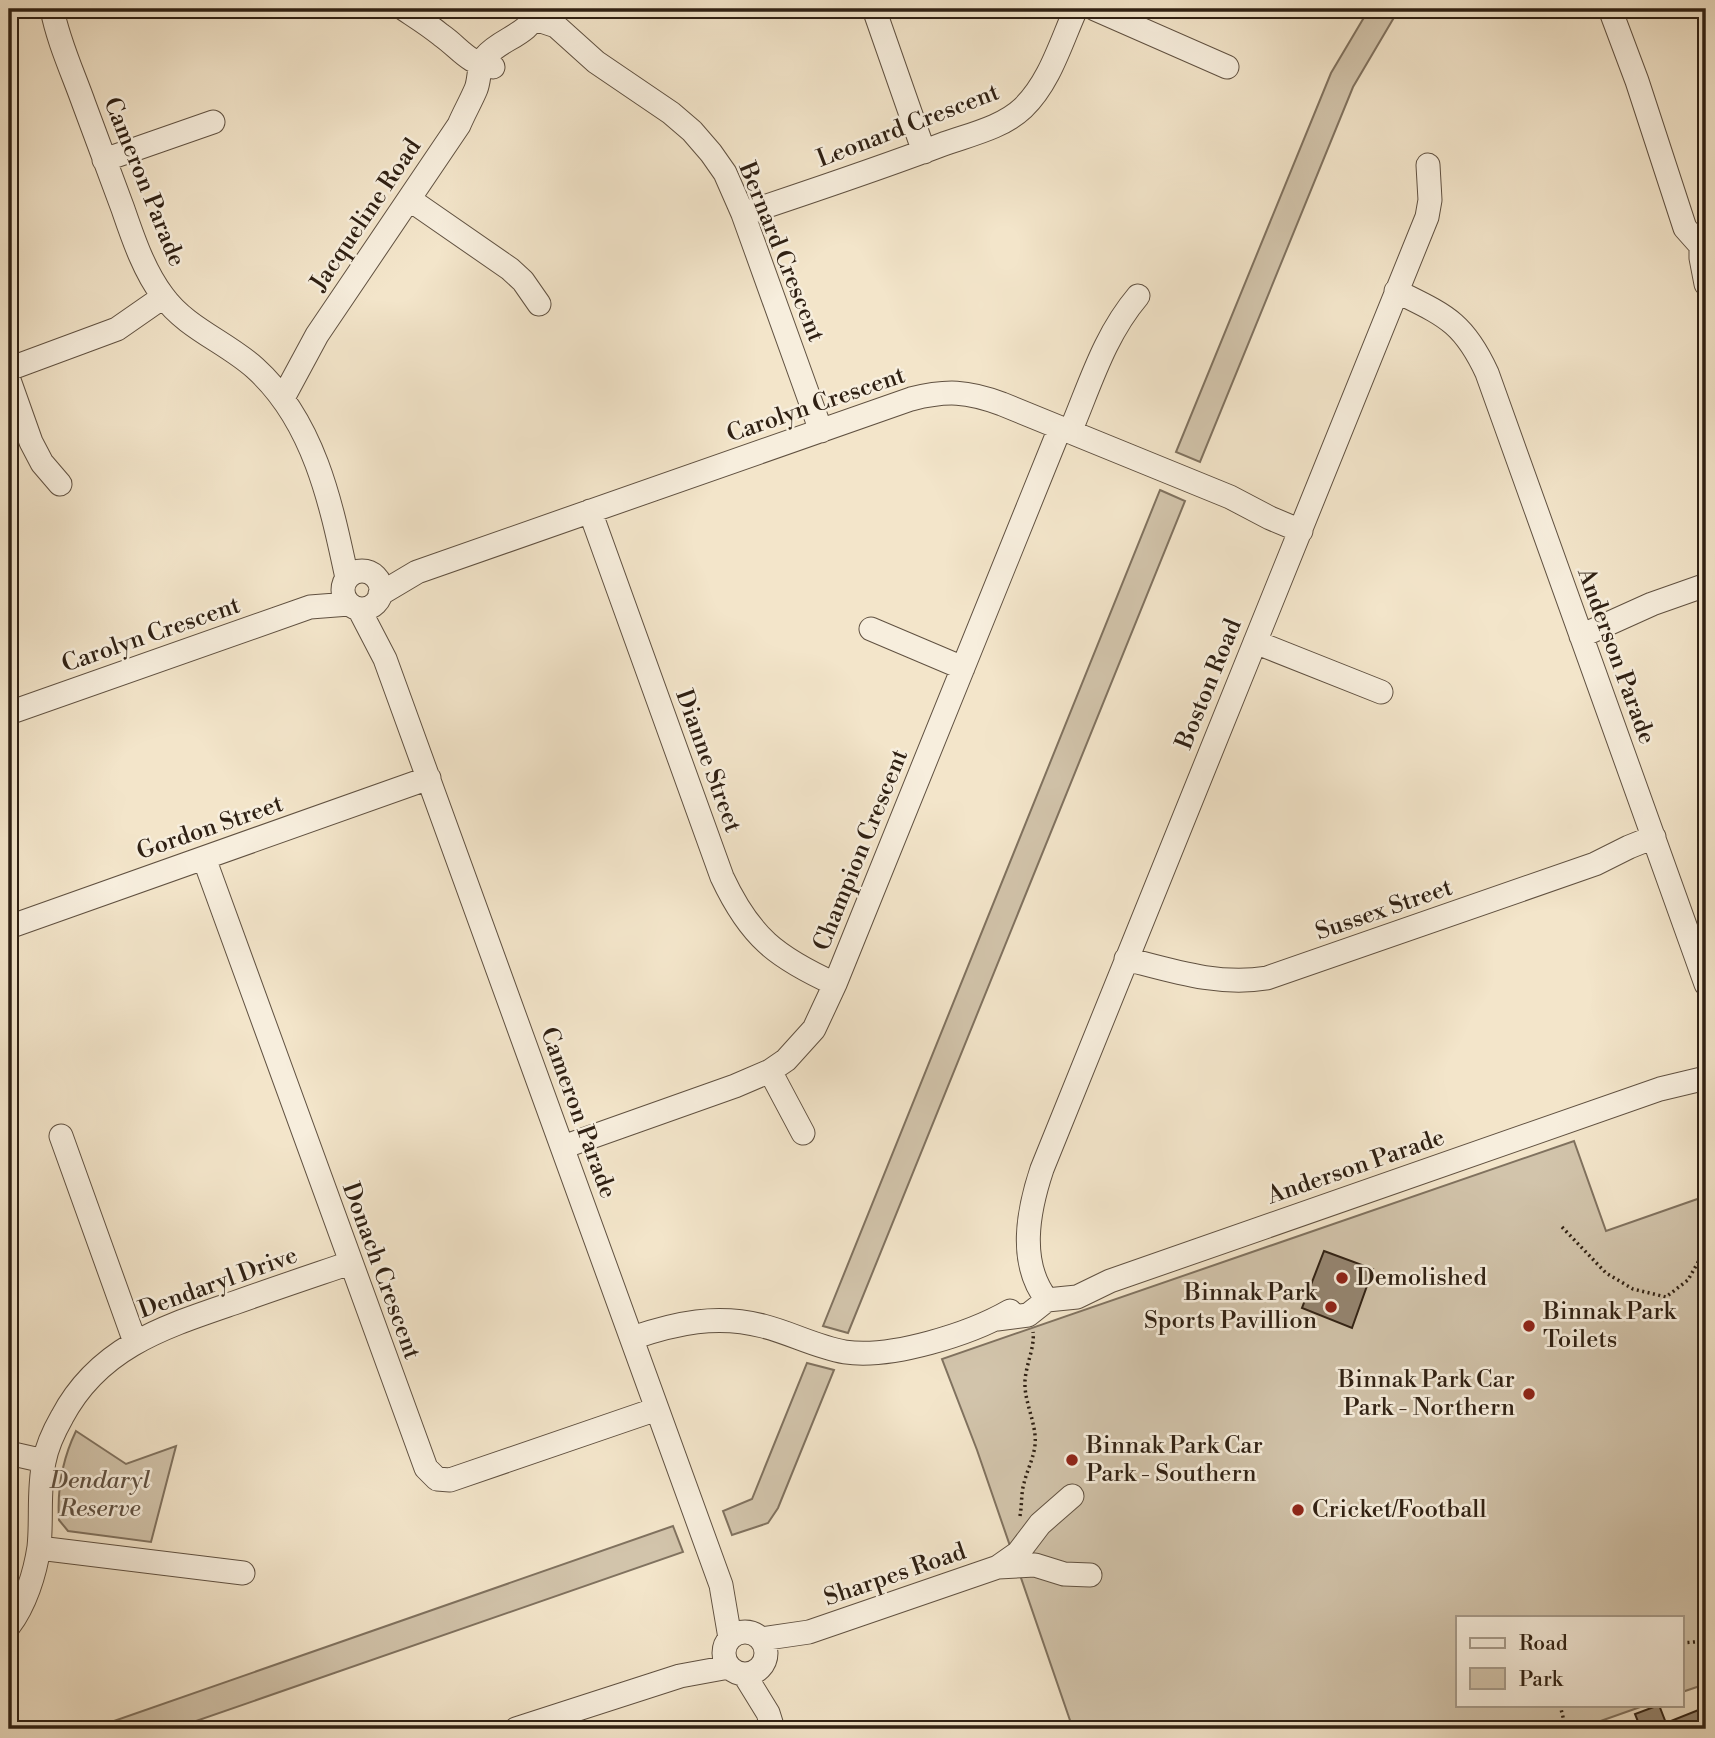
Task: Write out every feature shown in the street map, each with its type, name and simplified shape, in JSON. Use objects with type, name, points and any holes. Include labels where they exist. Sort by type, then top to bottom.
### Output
[{"type":"street","points":[[404,9],[443,36],[466,58],[487,63],[527,28],[543,18]]},
{"type":"street","points":[[874,9],[924,152]]},
{"type":"street","name":"Leonard Crescent","points":[[743,214],[997,125],[1023,107],[1042,84],[1076,9]]},
{"type":"street","points":[[1095,9],[1227,67]]},
{"type":"street","points":[[1609,9],[1637,81],[1685,228],[1704,246],[1701,258],[1706,284]]},
{"type":"street","name":"Cameron Parade","points":[[51,11],[139,252],[163,297],[177,312],[254,368],[275,390],[303,432],[770,1721]]},
{"type":"street","name":"Bernard Crescent","points":[[543,18],[547,34],[573,52],[596,62],[671,113],[692,131],[725,173],[743,214],[821,431]]},
{"type":"street","name":"Jacqueline Road","points":[[275,390],[317,335],[459,125],[487,63]]},
{"type":"street","points":[[104,160],[213,122]]},
{"type":"street","name":"Boston Road","points":[[1044,1291],[1031,1223],[1042,1169],[1427,217],[1430,200],[1428,165]]},
{"type":"street","points":[[409,199],[510,269],[523,281],[539,304]]},
{"type":"street","name":"Champion Crescent","points":[[563,1147],[735,1086],[770,1070],[786,1060],[814,1029],[1065,430],[1108,340],[1138,296]]},
{"type":"street","points":[[9,369],[117,329],[163,297]]},
{"type":"street","name":"Anderson Parade","points":[[1394,297],[1446,316],[1458,326],[1487,373],[1706,984]]},
{"type":"street","points":[[9,380],[31,442],[42,463],[60,484]]},
{"type":"street","name":"Carolyn Crescent","points":[[9,713],[930,394],[956,392],[985,397],[1230,497],[1273,508],[1302,526]]},
{"type":"street","name":"Dianne Street","points":[[590,511],[732,899],[756,933],[770,947],[787,960],[835,984]]},
{"type":"street","points":[[1579,630],[1621,620],[1652,604],[1706,584]]},
{"type":"street","points":[[871,629],[963,668]]},
{"type":"street","points":[[1255,642],[1381,692]]},
{"type":"street","name":"Gordon Street","points":[[9,927],[429,778]]},
{"type":"street","name":"Sussex Street","points":[[1129,952],[1200,979],[1228,981],[1267,978],[1595,864],[1632,857],[1656,843]]},
{"type":"street","name":"Donach Crescent","points":[[204,858],[421,1459],[437,1479],[450,1480],[463,1476],[657,1409]]},
{"type":"street","name":"Anderson Parade","points":[[1660,1090],[1706,1068]]},
{"type":"street","points":[[770,1070],[803,1133]]},
{"type":"street","name":"Anderson Parade","points":[[634,1344],[682,1323],[717,1322],[762,1325],[827,1348],[848,1352],[871,1353],[912,1347],[997,1319],[1028,1315],[1044,1291],[1077,1297],[1110,1281],[1660,1090],[1706,1078]]},
{"type":"street","points":[[61,1136],[135,1342]]},
{"type":"street","name":"Dendaryl Drive","points":[[9,1626],[31,1580],[39,1548],[44,1461],[53,1433],[66,1408],[83,1385],[112,1357],[135,1342],[176,1323],[350,1263]]},
{"type":"street","points":[[9,1453],[44,1461]]},
{"type":"street","name":"Sharpes Road","points":[[998,1567],[1018,1553],[1040,1524],[1072,1496]]},
{"type":"street","points":[[39,1548],[243,1573]]},
{"type":"street","name":"Sharpes Road","points":[[516,1729],[998,1567],[1035,1565],[1064,1574],[1090,1575]]},
{"type":"path","points":[[1562,1227],[1606,1273],[1633,1289],[1666,1297],[1688,1280],[1702,1255],[1706,1253]]},
{"type":"path","points":[[1017,1525],[1023,1485],[1035,1446],[1025,1382],[1034,1340],[1033,1326]]},
{"type":"path","points":[[1684,1643],[1706,1641]]},
{"type":"path","points":[[1560,1706],[1566,1729]]},
{"type":"green space","points":[[1369,9],[1399,9],[1353,87],[1200,462],[1176,452],[1331,73]]},
{"type":"green space","points":[[1160,490],[1185,501],[848,1333],[823,1326]]},
{"type":"green space","points":[[1574,1141],[1606,1231],[1706,1196],[1706,1684],[1684,1691],[1684,1616],[1456,1616],[1456,1706],[1643,1706],[1592,1724],[1596,1729],[1073,1729],[977,1450],[942,1359]]},
{"type":"green space","points":[[807,1363],[834,1370],[778,1508],[768,1523],[732,1535],[723,1511],[752,1499]]},
{"type":"green space","name":"Dendaryl Reserve","points":[[76,1431],[126,1464],[176,1446],[151,1542],[68,1531],[59,1520],[62,1475]]},
{"type":"green space","points":[[673,1526],[683,1552],[173,1729],[91,1729]]},
{"type":"building","name":"Demolished","points":[[1324,1251],[1373,1269],[1352,1328],[1302,1308]]},
{"type":"building","points":[[1659,1706],[1666,1723],[1706,1707],[1706,1729],[1641,1729],[1635,1714]]},
{"type":"place","name":"Demolished","points":[[1342,1278]]},
{"type":"place","name":"Binnak Park Sports Pavillion","points":[[1331,1307]]},
{"type":"place","name":"Binnak Park Toilets","points":[[1529,1326]]},
{"type":"place","name":"Binnak Park Car Park - Northern","points":[[1529,1394]]},
{"type":"place","name":"Binnak Park Car Park - Southern","points":[[1072,1460]]},
{"type":"place","name":"Cricket/Football","points":[[1298,1510]]}]
